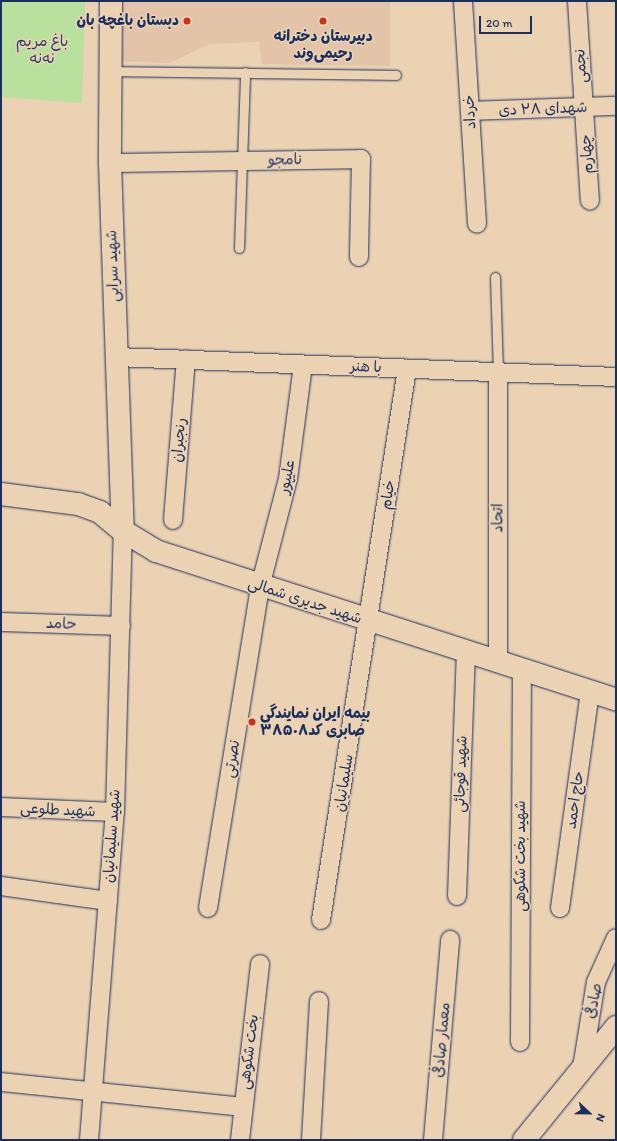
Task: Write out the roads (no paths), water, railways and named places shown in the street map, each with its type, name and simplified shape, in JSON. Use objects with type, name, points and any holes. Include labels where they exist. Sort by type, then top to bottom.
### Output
[{"type":"main road","name":"شهید سرابی","points":[[111,1],[110,163],[123,531]]},
{"type":"main road","name":"شهید جدیری شمالی","points":[[1,494],[78,504],[100,512],[123,531],[156,551],[370,622],[616,699]]},
{"type":"main road","points":[[524,1140],[616,1027]]},
{"type":"street","name":"خرداد","points":[[463,1],[477,224]]},
{"type":"street","name":"نجمی","points":[[577,1],[584,107]]},
{"type":"street","name":"شهدای ۲۸ دی","points":[[470,111],[616,106]]},
{"type":"street","name":"چهارم","points":[[584,107],[590,201]]},
{"type":"street","name":"نامجو","points":[[110,163],[361,159],[358,258]]},
{"type":"street","name":"با هنر","points":[[116,357],[616,377]]},
{"type":"street","name":"رنجبران","points":[[173,520],[186,360]]},
{"type":"street","name":"علیپور","points":[[260,586],[288,479],[303,365]]},
{"type":"street","name":"خیام","points":[[370,622],[407,369]]},
{"type":"street","name":"اتحاد","points":[[498,373],[498,662]]},
{"type":"street","name":"شهید سلیمانیان","points":[[90,1140],[115,812],[123,531]]},
{"type":"street","name":"نصرتی","points":[[208,908],[260,586]]},
{"type":"street","name":"حامد","points":[[1,622],[121,626]]},
{"type":"street","name":"سلیمانیان","points":[[321,920],[370,622]]},
{"type":"street","name":"شهید قوجائی","points":[[457,896],[466,652]]},
{"type":"street","name":"شهید بخت شکوهی","points":[[520,1042],[522,670]]},
{"type":"street","name":"حاج احمد","points":[[560,908],[590,692]]},
{"type":"street","name":"شهید طلوعی","points":[[1,807],[115,812]]},
{"type":"street","points":[[1,886],[108,901]]},
{"type":"street","name":"صادقی","points":[[582,1068],[596,982],[616,938]]},
{"type":"street","name":"معمار صادقی","points":[[433,1140],[450,940]]},
{"type":"street","name":"بخت شکوهی","points":[[240,1140],[242,1106],[260,964]]},
{"type":"street","points":[[311,1140],[319,1001]]},
{"type":"street","points":[[1,1082],[242,1106]]},
{"type":"lane","points":[[110,71],[396,75]]},
{"type":"lane","points":[[239,248],[245,72]]},
{"type":"lane","points":[[495,277],[498,373]]},
{"type":"place","name":"دبستان باغچه بان","points":[[187,21]]},
{"type":"place","name":"دبیرستان دخترانه رحیمی‌وند","points":[[323,21]]},
{"type":"place","name":"بیمه ایران نمایندگی صابری کد۳۸۵۰۸","points":[[252,722]]},
{"type":"park label","name":"باغ مریم نه‌نه","points":[[42,50]]}]
